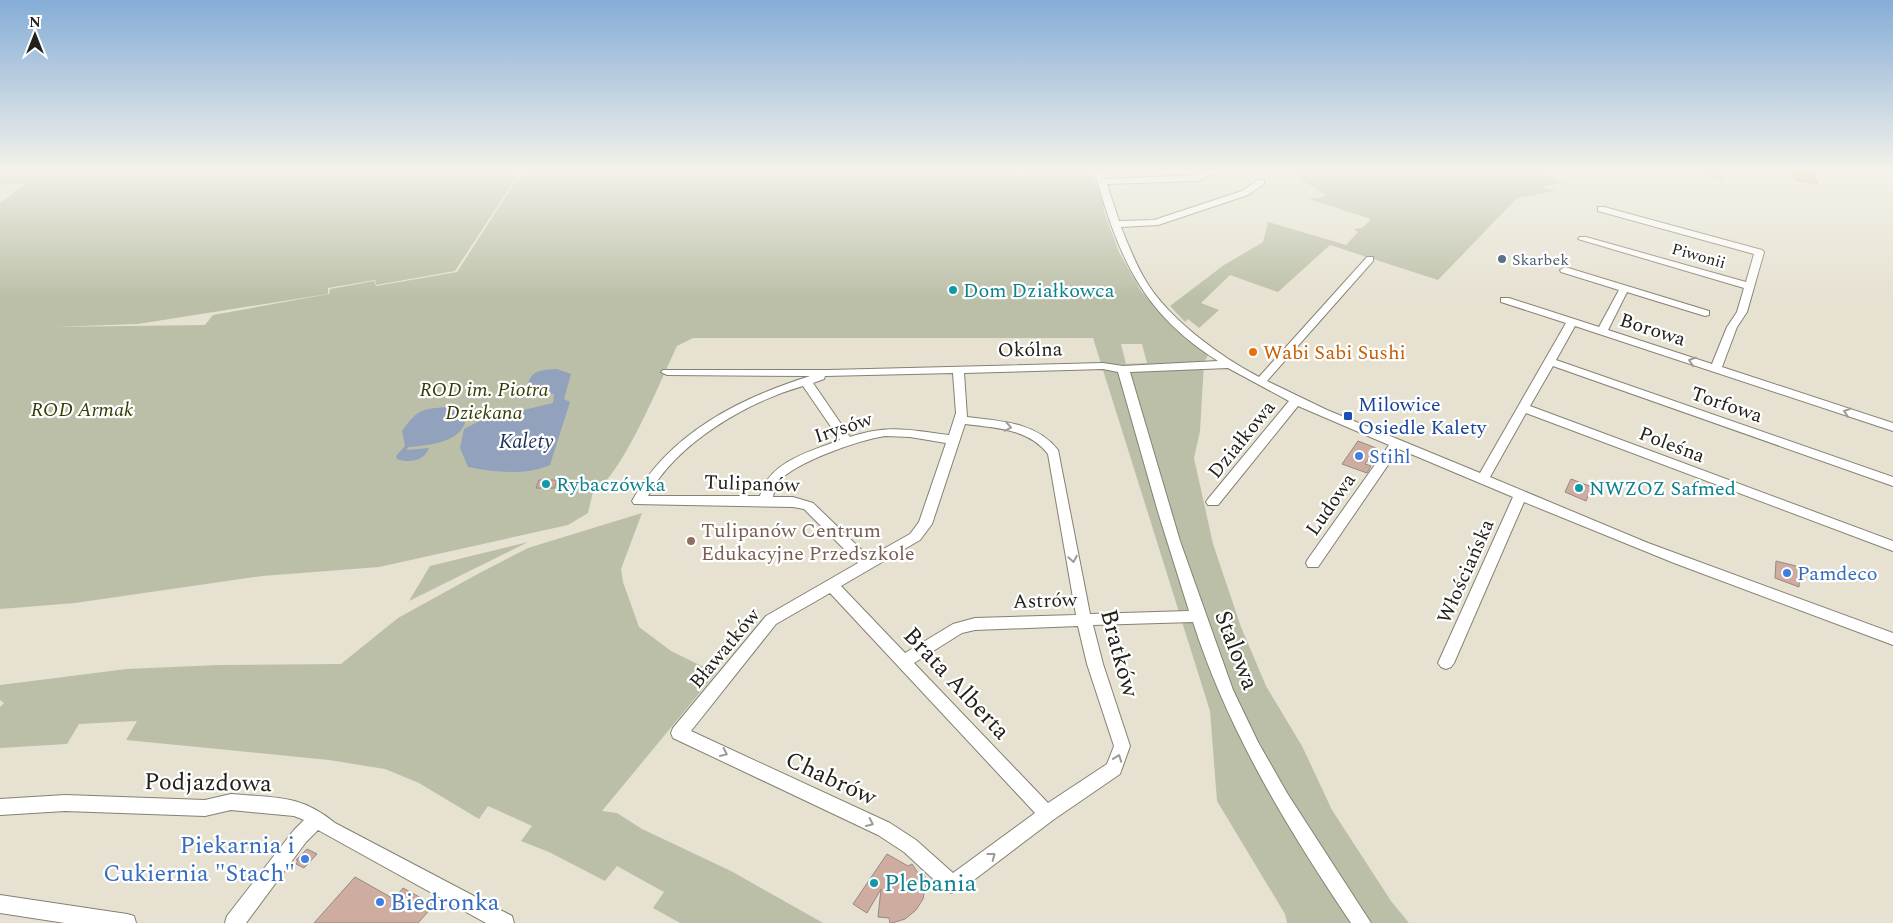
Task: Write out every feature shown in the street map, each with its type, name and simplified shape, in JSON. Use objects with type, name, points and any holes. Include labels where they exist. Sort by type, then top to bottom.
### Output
[{"type":"street","points":[[1112,213],[1134,268],[1154,300],[1196,338],[1232,364],[1261,381],[1297,399],[1610,533],[1893,639]]},
{"type":"street","points":[[1116,224],[1155,223],[1185,213]]},
{"type":"street","name":"Piwonii","points":[[1616,213],[1759,252],[1742,312],[1732,327],[1716,369]]},
{"type":"street","name":"Piwonii","points":[[1584,238],[1749,286]]},
{"type":"street","points":[[1261,381],[1370,259]]},
{"type":"street","points":[[1565,270],[1706,313]]},
{"type":"street","points":[[1602,332],[1624,289]]},
{"type":"street","name":"Borowa","points":[[1505,300],[1893,427]]},
{"type":"street","points":[[1483,480],[1572,322]]},
{"type":"street","name":"Torfowa","points":[[1549,361],[1893,482]]},
{"type":"street","name":"Okólna","points":[[667,372],[829,373],[1103,366],[1123,369],[1232,364]]},
{"type":"street","name":"Stalowa","points":[[1123,369],[1172,538],[1197,616],[1238,720],[1282,801],[1318,859],[1362,923]]},
{"type":"street","name":"Bławatków","points":[[679,733],[771,620],[915,537],[925,524],[962,413],[958,370]]},
{"type":"street","name":"Okólna","points":[[639,501],[650,478],[671,458],[716,422],[767,394],[829,373]]},
{"type":"street","points":[[806,381],[848,443]]},
{"type":"street","name":"Działkowa","points":[[1213,502],[1297,399]]},
{"type":"street","name":"Poleśna","points":[[1523,408],[1893,546]]},
{"type":"street","name":"Bratków","points":[[951,884],[964,877],[1048,814],[1114,769],[1122,746],[1095,664],[1084,619],[1054,453],[1050,446],[1035,435],[1017,428],[960,420]]},
{"type":"street","name":"Irysów","points":[[766,501],[768,487],[776,477],[793,464],[848,443],[886,432],[953,440]]},
{"type":"street","name":"Ludowa","points":[[1313,563],[1397,442]]},
{"type":"street","name":"Włościańska","points":[[1446,663],[1520,495]]},
{"type":"street","name":"Tulipanów","points":[[639,501],[766,501],[793,502],[808,506],[868,565]]},
{"type":"street","name":"Brata Alberta","points":[[831,586],[1048,814]]},
{"type":"street","name":"Astrów","points":[[903,662],[958,628],[975,624],[1197,616]]},
{"type":"street","name":"Chabrów","points":[[679,733],[884,830],[910,846],[951,884]]},
{"type":"street","name":"Podjazdowa","points":[[0,807],[74,803],[205,808],[231,802],[295,808],[305,811],[328,829],[505,923]]},
{"type":"street","points":[[234,923],[300,836],[316,819]]},
{"type":"street","points":[[0,904],[127,923]]},
{"type":"green space","points":[[0,213],[493,213],[455,271],[376,285],[375,280],[328,288],[328,294],[138,324],[54,327],[205,325],[213,315],[329,294],[330,289],[374,281],[376,286],[457,272],[495,213],[1104,213],[1119,252],[1141,291],[1176,328],[1209,353],[1204,363],[1200,431],[1194,458],[1213,544],[1241,627],[1266,686],[1302,746],[1332,810],[1391,901],[1409,923],[1287,923],[1285,914],[1217,801],[1210,711],[1093,338],[693,338],[677,346],[628,448],[616,468],[604,483],[593,492],[588,513],[568,525],[379,567],[262,576],[75,603],[0,609]],"holes":[[[1121,344],[1142,344],[1147,363],[1126,364]]]},
{"type":"green space","points":[[1353,213],[1502,213],[1438,280],[1330,245],[1278,292],[1230,275],[1201,303],[1219,310],[1199,328],[1188,319],[1185,322],[1170,306],[1224,265],[1263,242],[1268,222],[1346,245],[1358,232],[1354,229],[1362,228],[1371,219]]},
{"type":"green space","points":[[642,513],[621,569],[623,582],[639,627],[671,651],[716,673],[602,811],[617,813],[642,829],[731,871],[823,923],[680,923],[653,908],[664,892],[617,866],[605,881],[549,852],[521,841],[532,826],[488,806],[479,819],[419,783],[385,769],[329,760],[126,740],[137,721],[79,724],[67,744],[0,748],[0,707],[4,703],[0,700],[0,685],[127,669],[219,665],[341,664],[398,618],[528,548]]},
{"type":"green space","points":[[528,542],[409,601],[430,566]]},
{"type":"water","name":"Kalety","points":[[557,369],[571,374],[564,399],[570,402],[550,465],[520,472],[468,467],[460,448],[464,429],[481,420],[553,403],[554,394],[534,394],[527,387],[531,377],[537,372]]},
{"type":"water","points":[[460,407],[466,410],[466,421],[462,429],[447,440],[409,447],[406,450],[429,448],[427,453],[420,459],[406,461],[397,459],[396,456],[405,446],[402,431],[412,418],[416,414],[432,408]]},
{"type":"building","name":"Stihl","points":[[1358,441],[1376,448],[1365,464],[1371,466],[1367,473],[1342,464]]},
{"type":"building","name":"NWZOZ Safmed","points":[[1571,479],[1592,487],[1586,501],[1565,492]]},
{"type":"building","name":"Rybaczówka","points":[[539,480],[557,480],[554,488],[536,488]]},
{"type":"building","name":"Pamdeco","points":[[1776,561],[1800,567],[1799,587],[1775,578]]},
{"type":"building","name":"Piekarnia i Cukiernia \"Stach\"","points":[[307,849],[317,854],[304,868],[296,864],[298,861],[296,860]]},
{"type":"building","points":[[887,854],[908,866],[912,864],[918,873],[924,873],[926,882],[923,899],[916,910],[905,919],[892,923],[890,923],[889,918],[878,917],[881,889],[867,913],[853,904]]},
{"type":"building","name":"Biedronka","points":[[355,877],[394,899],[403,888],[434,905],[418,923],[314,923]]},
{"type":"place","name":"Skarbek","points":[[1502,259]]},
{"type":"place","name":"Dom Działkowca","points":[[953,290]]},
{"type":"place","name":"Wabi Sabi Sushi","points":[[1253,352]]},
{"type":"place","name":"Milowice Osiedle Kalety","points":[[1348,416]]},
{"type":"place","name":"Stihl","points":[[1359,456]]},
{"type":"place","name":"Rybaczówka","points":[[546,484]]},
{"type":"place","name":"NWZOZ Safmed","points":[[1579,488]]},
{"type":"place","name":"Tulipanów Centrum Edukacyjne Przedszkole","points":[[691,541]]},
{"type":"place","name":"Pamdeco","points":[[1787,573]]},
{"type":"place","name":"Piekarnia i Cukiernia \"Stach\"","points":[[305,859]]},
{"type":"place","name":"Plebania","points":[[874,883]]},
{"type":"place","name":"Biedronka","points":[[380,902]]},
{"type":"park label","name":"ROD im. Piotra Dziekana","points":[[484,400]]},
{"type":"park label","name":"ROD Armak","points":[[82,409]]}]
